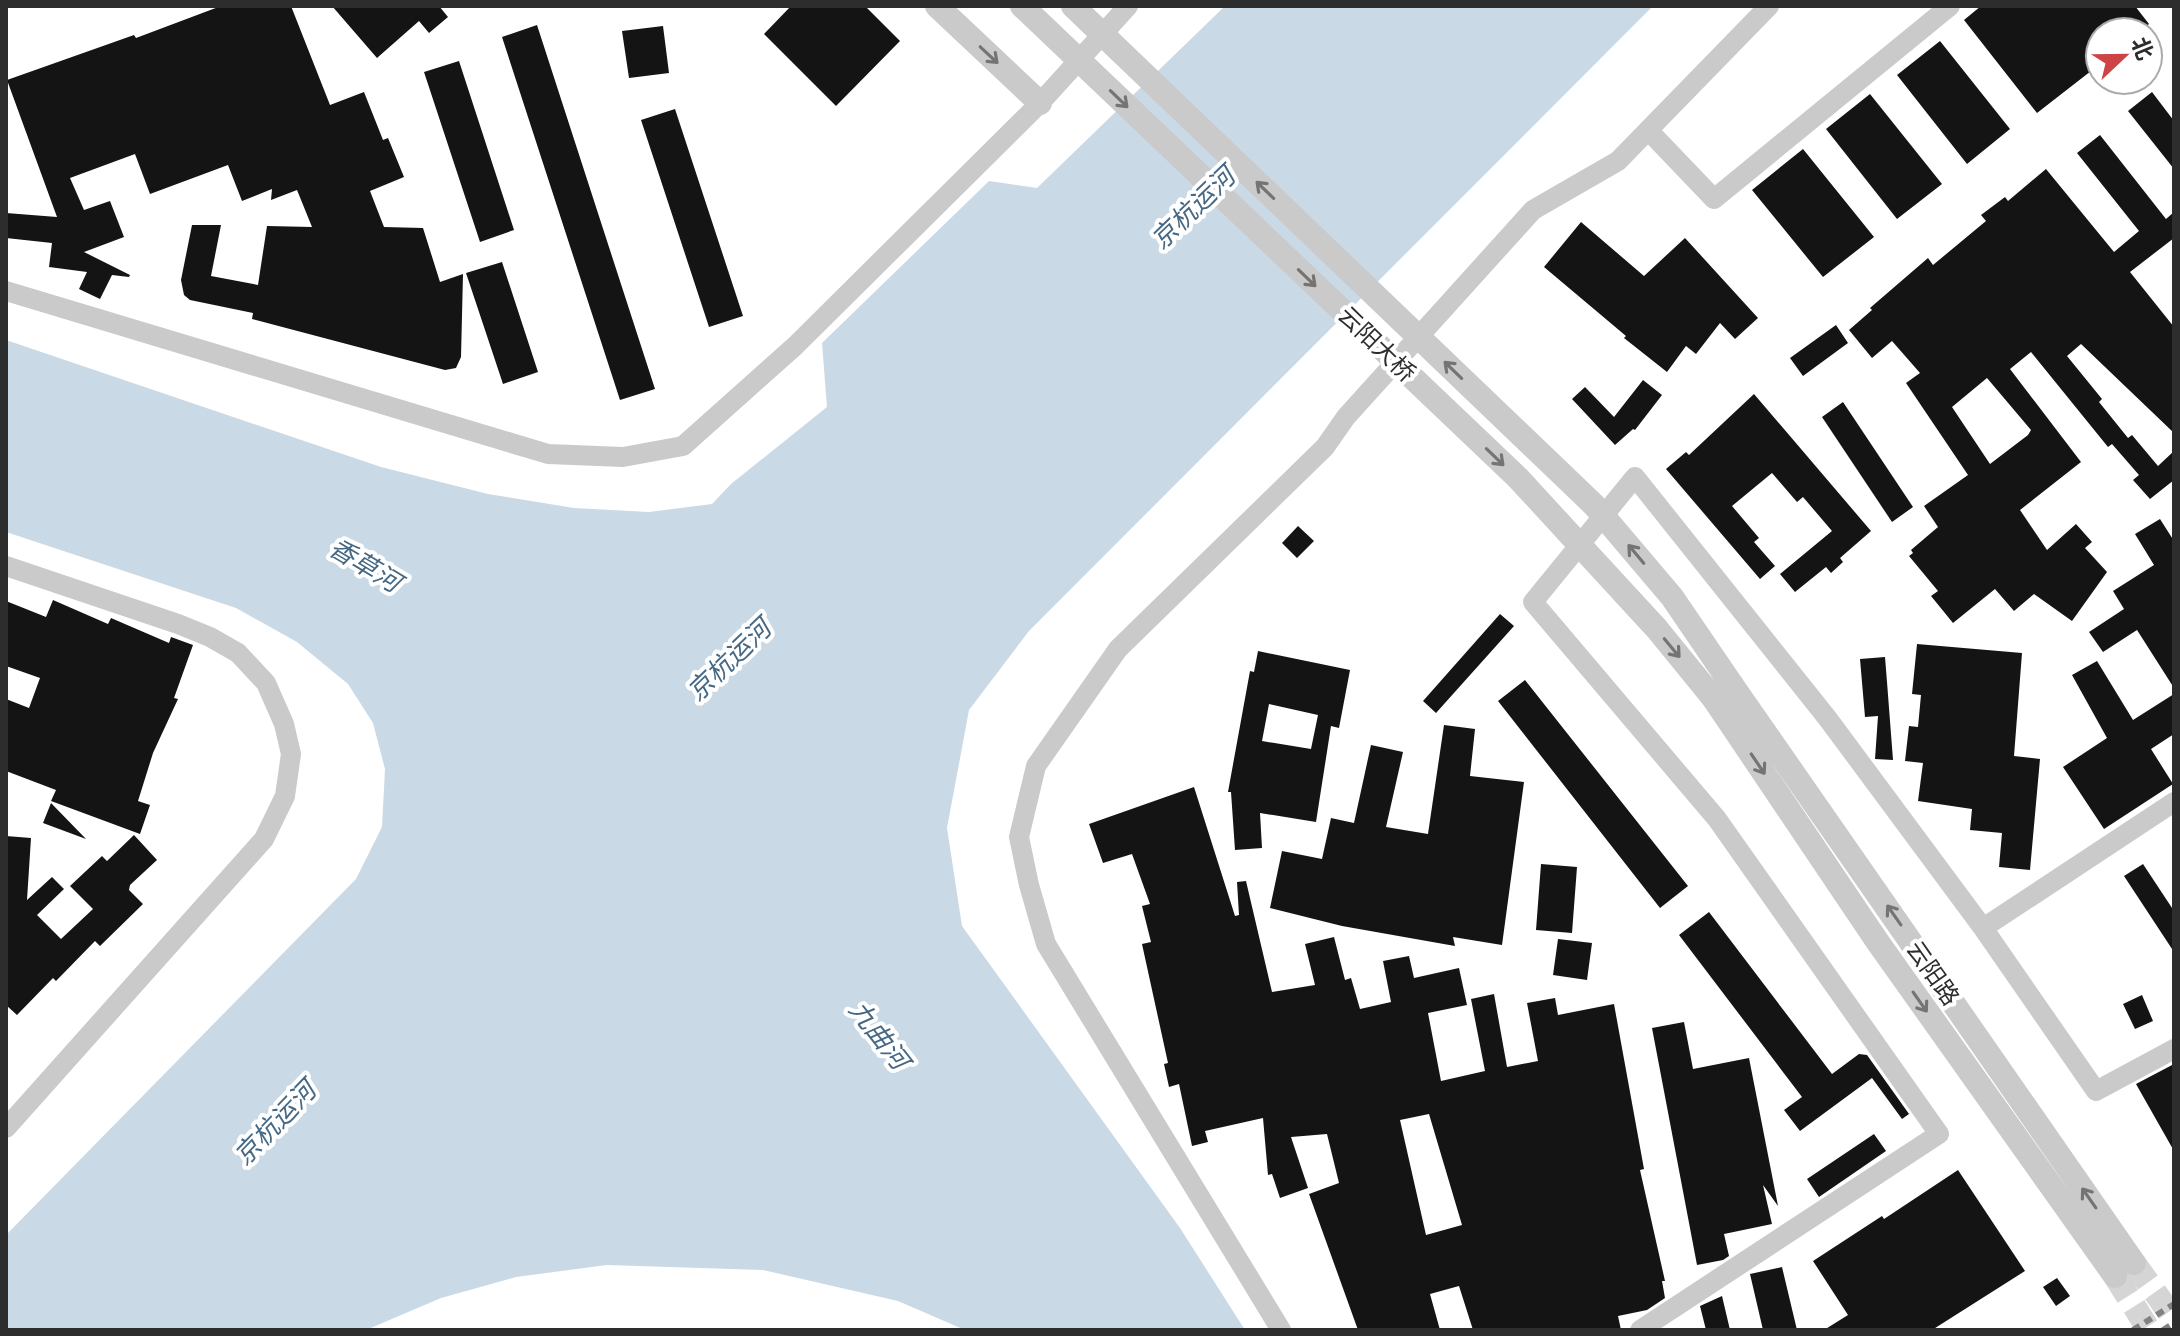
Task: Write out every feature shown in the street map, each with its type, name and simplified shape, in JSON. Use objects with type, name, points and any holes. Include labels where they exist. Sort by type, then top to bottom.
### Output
[{"type":"street","points":[[937,6],[1040,103]]},
{"type":"street","name":"云阳大桥","points":[[1022,6],[1518,478],[1657,629],[1723,692]]},
{"type":"street","name":"云阳大桥","points":[[1073,6],[1594,505],[1672,597],[1723,692]]},
{"type":"street","points":[[6,291],[548,454],[623,457],[683,446],[795,346],[1040,103],[1128,6]]},
{"type":"street","points":[[1281,1330],[1046,944],[1019,837],[1036,766],[1118,649],[1325,447],[1346,417],[1533,210],[1618,161],[1769,6]]},
{"type":"street","points":[[1648,130],[1714,199],[1950,6]]},
{"type":"street","points":[[1640,1330],[1939,1134],[1717,819],[1533,602],[1635,477],[1828,719],[1983,928],[2096,1091],[2174,1049]]},
{"type":"street","points":[[6,566],[178,624],[238,653],[266,683],[284,724],[291,754],[285,796],[264,839],[6,1128]]},
{"type":"street","name":"云阳路","points":[[1723,692],[1886,954],[2124,1270]]},
{"type":"street","points":[[1983,928],[2174,802]]},
{"type":"water","points":[[1225,6],[1653,6],[1029,631],[969,710],[947,828],[962,926],[1180,1228],[1245,1330],[965,1330],[898,1301],[763,1270],[607,1265],[516,1277],[441,1298],[366,1330],[6,1330],[6,1235],[356,879],[382,827],[385,769],[373,723],[348,684],[297,642],[236,608],[6,532],[6,340],[381,467],[488,494],[574,508],[649,512],[712,504],[731,484],[827,407],[822,343],[989,181],[1037,188]]},
{"type":"building","points":[[221,6],[291,6],[330,105],[364,92],[383,140],[388,138],[404,177],[370,191],[384,227],[423,228],[440,282],[463,274],[461,357],[456,368],[445,370],[252,319],[253,313],[190,300],[184,295],[181,280],[192,225],[221,225],[211,276],[258,285],[267,226],[312,227],[297,190],[271,200],[272,189],[242,201],[228,165],[150,194],[135,154],[70,178],[84,210],[110,201],[124,237],[84,252],[130,275],[112,275],[100,299],[79,289],[87,272],[49,267],[52,243],[6,238],[6,213],[57,217],[7,80],[134,35],[136,38]]},
{"type":"building","points":[[332,6],[439,6],[448,17],[429,33],[419,21],[377,58]]},
{"type":"building","points":[[791,6],[865,6],[900,41],[836,106],[764,34]]},
{"type":"building","points":[[1981,6],[2135,6],[2143,16],[2084,16],[2084,76],[2037,113],[1964,20]]},
{"type":"building","points":[[537,25],[655,389],[620,400],[502,37]]},
{"type":"building","points":[[663,26],[669,73],[629,78],[622,31]]},
{"type":"building","points":[[1940,41],[2010,129],[1967,164],[1897,75]]},
{"type":"building","points":[[459,61],[514,230],[480,242],[424,72]]},
{"type":"building","points":[[1870,94],[1942,184],[1897,219],[1826,129]]},
{"type":"building","points":[[2147,96],[2155,96],[2174,121],[2174,169],[2128,111]]},
{"type":"building","points":[[675,109],[743,316],[709,327],[641,120]]},
{"type":"building","points":[[2100,135],[2166,219],[2174,212],[2174,238],[2130,272],[2174,327],[2174,433],[2081,344],[2067,356],[2102,399],[2099,402],[2128,438],[2132,435],[2158,466],[2174,451],[2174,480],[2150,499],[2133,480],[2139,475],[2112,444],[2108,447],[2031,352],[2010,369],[2081,462],[2020,510],[2047,550],[2076,524],[2092,542],[2085,548],[2107,572],[2072,621],[2034,594],[2014,611],[1995,589],[1953,623],[1931,596],[1938,591],[1909,556],[1913,553],[1911,550],[1938,527],[1924,506],[1968,475],[1906,383],[1920,373],[1892,341],[1872,358],[1849,330],[1928,258],[1933,265],[1986,221],[1981,215],[2005,197],[2008,201],[2046,169],[2114,252],[2139,231],[2077,153]],"holes":[[[1987,378],[2031,430],[1990,464],[1952,407]]]},
{"type":"building","points":[[1803,149],[1874,237],[1823,277],[1752,190]]},
{"type":"building","points":[[1581,222],[1644,276],[1685,238],[1758,318],[1735,339],[1720,323],[1696,354],[1686,346],[1667,372],[1544,267]]},
{"type":"building","points":[[502,262],[538,372],[503,384],[466,273]]},
{"type":"building","points":[[1836,325],[1848,343],[1803,376],[1790,358]]},
{"type":"building","points":[[1643,380],[1662,395],[1635,430],[1615,445],[1572,399],[1585,387],[1614,417]]},
{"type":"building","points":[[1754,394],[1871,531],[1840,558],[1843,562],[1831,573],[1826,567],[1795,592],[1780,574],[1832,531],[1803,497],[1797,502],[1772,473],[1732,506],[1759,538],[1754,542],[1775,566],[1760,579],[1666,469],[1686,452],[1689,455]]},
{"type":"building","points":[[1843,402],[1913,507],[1892,522],[1822,417]]},
{"type":"building","points":[[2160,519],[2174,541],[2174,688],[2137,630],[2103,652],[2089,632],[2124,609],[2113,591],[2154,565],[2135,534]]},
{"type":"building","points":[[1298,526],[1314,541],[1297,558],[1282,543]]},
{"type":"building","points":[[53,600],[108,624],[111,618],[169,643],[171,637],[193,645],[174,698],[178,699],[153,753],[138,801],[150,805],[140,834],[51,801],[56,790],[6,771],[6,699],[29,708],[40,678],[6,666],[6,601],[46,617]]},
{"type":"building","points":[[1500,614],[1514,626],[1436,713],[1423,701]]},
{"type":"building","points":[[1917,644],[2022,653],[2014,756],[2040,759],[2030,870],[1999,867],[2002,833],[1970,830],[1972,809],[1918,801],[1923,763],[1905,761],[1909,726],[1918,727],[1921,695],[1912,694]]},
{"type":"building","points":[[1258,651],[1350,670],[1339,728],[1331,726],[1316,822],[1260,813],[1262,848],[1235,850],[1231,792],[1228,792],[1250,671],[1254,672]],"holes":[[[1269,704],[1318,715],[1311,749],[1262,741]]]},
{"type":"building","points":[[1885,657],[1893,760],[1875,759],[1878,716],[1865,717],[1860,659]]},
{"type":"building","points":[[2097,661],[2133,720],[2174,694],[2174,734],[2151,749],[2173,784],[2104,829],[2063,767],[2107,738],[2072,675]]},
{"type":"building","points":[[1525,680],[1688,886],[1660,908],[1498,701]]},
{"type":"building","points":[[1444,725],[1475,729],[1470,776],[1524,782],[1502,945],[1453,937],[1455,946],[1342,926],[1270,908],[1282,851],[1322,859],[1331,818],[1354,823],[1371,745],[1403,752],[1386,827],[1428,834]]},
{"type":"building","points":[[1194,787],[1235,916],[1239,915],[1237,882],[1246,881],[1272,992],[1315,985],[1305,944],[1334,937],[1345,980],[1351,978],[1360,1009],[1391,1002],[1383,961],[1409,956],[1414,978],[1459,968],[1467,1005],[1428,1013],[1441,1081],[1485,1071],[1471,999],[1494,994],[1507,1067],[1538,1061],[1527,1003],[1555,998],[1558,1015],[1614,1004],[1644,1169],[1640,1170],[1665,1281],[1662,1281],[1665,1298],[1647,1310],[1618,1316],[1621,1330],[1473,1330],[1459,1286],[1430,1294],[1440,1330],[1358,1330],[1309,1194],[1339,1183],[1327,1134],[1291,1137],[1308,1188],[1280,1198],[1272,1174],[1268,1175],[1263,1118],[1205,1131],[1208,1142],[1192,1146],[1179,1084],[1169,1087],[1164,1064],[1168,1063],[1142,944],[1151,942],[1142,906],[1150,904],[1132,854],[1103,863],[1089,824]],"holes":[[[1429,1114],[1462,1225],[1426,1235],[1400,1120]]]},
{"type":"building","points":[[51,803],[86,839],[43,823]]},
{"type":"building","points":[[134,835],[157,860],[130,885],[129,890],[143,904],[100,946],[95,941],[56,981],[53,978],[17,1015],[6,1005],[6,836],[31,838],[27,900],[52,877],[64,889],[37,915],[61,939],[93,909],[70,886],[102,856],[107,861]]},
{"type":"building","points":[[1541,864],[1577,867],[1572,933],[1536,930]]},
{"type":"building","points":[[2143,864],[2174,911],[2174,952],[2124,876]]},
{"type":"building","points":[[1709,912],[1832,1074],[1859,1054],[1867,1055],[1909,1114],[1902,1119],[1872,1078],[1800,1131],[1784,1110],[1802,1097],[1679,935]]},
{"type":"building","points":[[1558,939],[1592,943],[1587,980],[1553,975]]},
{"type":"building","points":[[2142,995],[2153,1021],[2135,1029],[2123,1004]]},
{"type":"building","points":[[1684,1022],[1693,1069],[1749,1058],[1778,1206],[1763,1185],[1772,1224],[1724,1234],[1729,1256],[1697,1265],[1652,1028]]},
{"type":"building","points":[[2174,1064],[2174,1151],[2136,1084]]},
{"type":"building","points":[[1874,1134],[1886,1151],[1819,1197],[1807,1179]]},
{"type":"building","points":[[1958,1170],[2025,1271],[1932,1330],[1824,1330],[1848,1315],[1813,1261]]},
{"type":"building","points":[[1782,1267],[1797,1330],[1763,1330],[1750,1274]]},
{"type":"building","points":[[2057,1278],[2070,1296],[2056,1306],[2043,1287]]},
{"type":"building","points":[[1722,1296],[1730,1330],[1706,1330],[1700,1306]]},
{"type":"tunnel","points":[[2134,1263],[2174,1319]]},
{"type":"tunnel","points":[[2115,1276],[2149,1330]]},
{"type":"railway","points":[[2133,1330],[2174,1304]]},
{"type":"railway","points":[[2163,1330],[2174,1323]]},
{"type":"water label","name":"京杭运河","points":[[1193,208]]},
{"type":"water label","name":"香草河","points":[[365,565]]},
{"type":"water label","name":"京杭运河","points":[[729,660]]},
{"type":"water label","name":"九曲河","points":[[879,1035]]},
{"type":"water label","name":"京杭运河","points":[[275,1123]]}]
